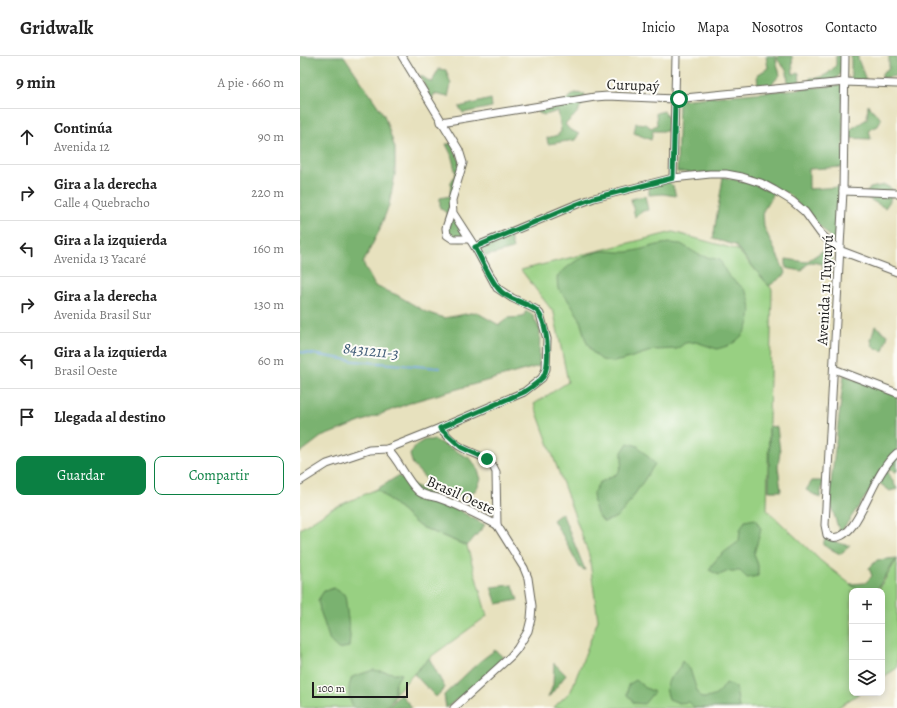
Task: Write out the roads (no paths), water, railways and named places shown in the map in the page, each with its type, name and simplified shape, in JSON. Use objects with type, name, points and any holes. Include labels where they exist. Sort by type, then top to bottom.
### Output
[{"type":"street","points":[[402,56],[459,150],[463,163],[452,200],[452,210],[449,215],[446,228],[447,235],[454,239],[469,238]]},
{"type":"street","points":[[673,178],[676,56]]},
{"type":"street","name":"Avenida 11 Tuyuyú","points":[[846,56],[843,191],[825,524],[825,533],[829,537],[836,538],[843,535],[853,525],[876,482],[889,461],[897,453]]},
{"type":"street","name":"Curupa´y","points":[[441,122],[595,97],[608,96],[675,99],[845,82],[897,84]]},
{"type":"street","points":[[475,247],[594,198],[673,178],[710,174],[726,174],[761,183],[792,201],[805,212],[821,234],[840,250],[897,272]]},
{"type":"street","points":[[843,191],[897,193]]},
{"type":"street","points":[[300,481],[327,464],[369,450],[387,449],[440,428],[524,392],[542,378],[546,369],[547,339],[540,314],[535,309],[512,298],[497,288],[475,247],[452,210]]},
{"type":"street","points":[[834,368],[897,393]]},
{"type":"street","name":"Brasil Oeste","points":[[440,428],[461,447],[481,456],[493,465],[496,472],[497,525]]},
{"type":"street","name":"Brasil Oeste","points":[[387,449],[394,455],[419,492],[425,495],[437,497],[473,512],[497,525],[518,557],[528,578],[532,606],[528,631],[514,653],[454,708]]},
{"type":"waterway","name":"8431211-3","points":[[300,352],[355,361],[440,368]]}]
